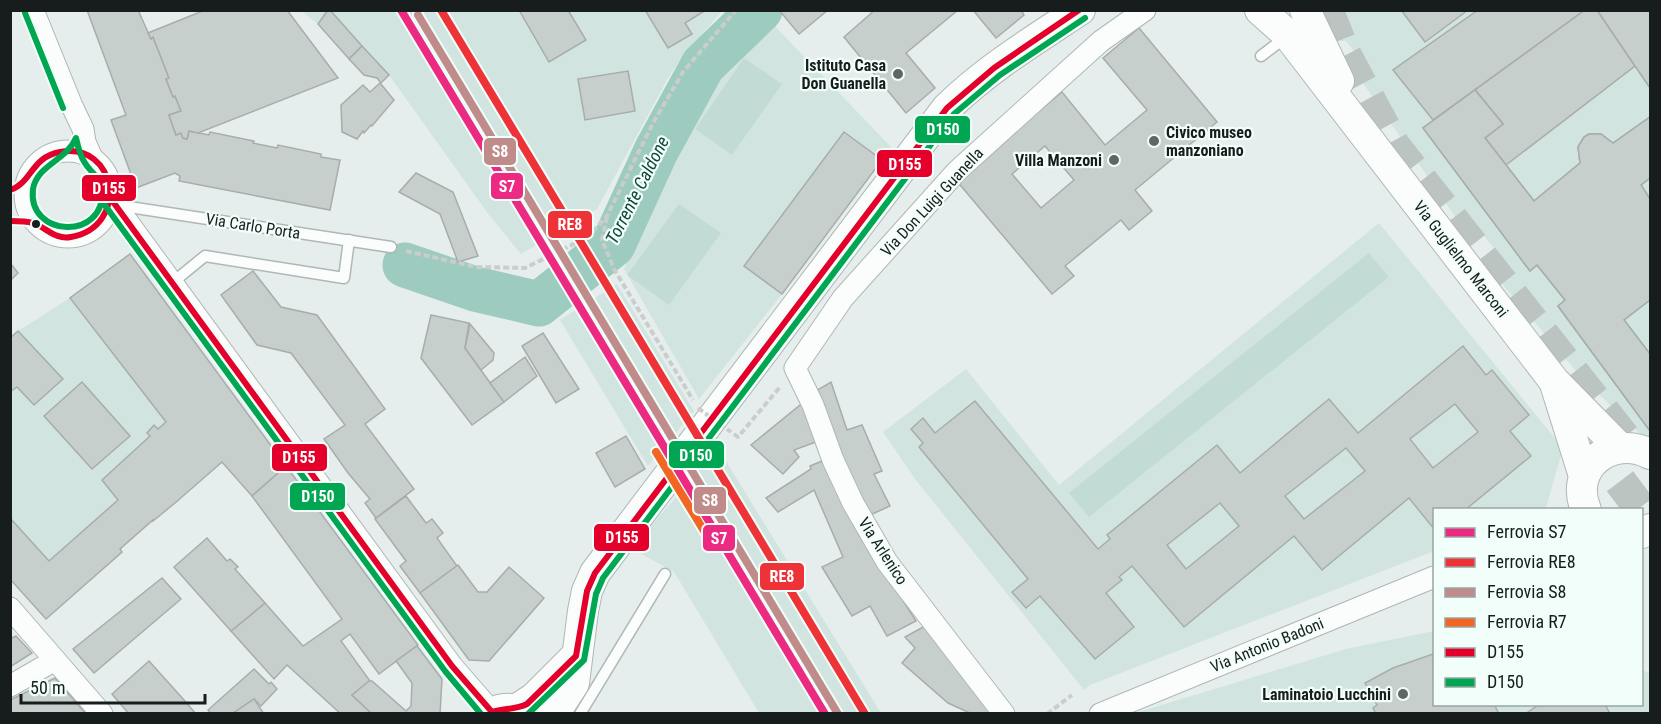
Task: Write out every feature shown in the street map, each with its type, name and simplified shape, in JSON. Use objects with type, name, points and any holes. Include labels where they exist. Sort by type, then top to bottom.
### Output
[{"type":"street","points":[[33,10],[83,129],[85,142],[92,158]]},
{"type":"street","name":"Via Don Luigi Guanella","points":[[795,368],[843,298],[957,171],[1101,42],[1145,10]]},
{"type":"street","name":"Via Guglielmo Marconi","points":[[1260,10],[1288,35],[1554,381],[1620,448]]},
{"type":"street","name":"Via Guglielmo Marconi","points":[[1305,10],[1367,137]]},
{"type":"street","points":[[554,714],[574,683],[585,601],[595,573],[947,108],[973,83],[1064,15]]},
{"type":"street","points":[[56,152],[65,140],[71,124],[72,106]]},
{"type":"street","points":[[113,202],[97,226],[73,237],[59,237],[35,224],[27,211],[24,197],[18,186],[42,158],[56,152],[68,150],[81,152],[101,166],[111,187],[113,202],[452,666],[501,712],[534,698],[576,656]]},
{"type":"street","points":[[10,221],[35,224]]},
{"type":"street","points":[[97,226],[118,229],[140,239]]},
{"type":"street","name":"Via Arlenico","points":[[795,368],[813,405],[833,460],[853,503],[882,554],[1004,714]]},
{"type":"street","name":"Via Guglielmo Marconi","points":[[1554,381],[1584,476],[1583,508]]},
{"type":"street","points":[[1584,476],[1598,457],[1608,451],[1631,447],[1650,454]]},
{"type":"street","name":"Via Antonio Badoni","points":[[1100,714],[1433,577]]},
{"type":"street","points":[[10,608],[102,714]]},
{"type":"street","points":[[10,686],[55,660]]},
{"type":"lane","points":[[1262,56],[1288,35]]},
{"type":"lane","name":"Via Carlo Porta","points":[[113,202],[391,247]]},
{"type":"lane","points":[[172,283],[205,256],[344,278],[349,240]]},
{"type":"lane","points":[[580,714],[665,574]]},
{"type":"path","points":[[736,10],[683,72],[653,123],[607,216],[602,240],[614,269],[698,408],[738,437],[795,368]]},
{"type":"path","points":[[391,247],[477,267],[525,268],[588,237],[607,216]]},
{"type":"path","points":[[1047,714],[1072,695]]},
{"type":"shaded area","points":[[301,11],[722,11],[682,57],[668,78],[597,209],[521,254],[489,215],[389,75],[381,83],[377,78],[364,75],[318,24]]},
{"type":"shaded area","points":[[1329,11],[1650,11],[1650,443],[1582,378],[1498,279],[1503,274],[1493,262],[1500,255],[1484,236],[1474,244],[1361,80],[1356,54],[1346,41],[1340,41]]},
{"type":"shaded area","points":[[769,20],[891,147],[782,294],[699,399],[624,269],[677,142],[708,83]]},
{"type":"shaded area","points":[[1379,223],[1563,448],[1546,508],[1433,508],[1433,551],[1090,685],[1084,690],[915,479],[883,432],[966,369],[1059,485]]},
{"type":"shaded area","points":[[130,254],[222,462],[152,520],[120,549],[122,552],[46,619],[11,579],[10,338]]},
{"type":"shaded area","points":[[617,284],[694,411],[648,466],[560,320]]},
{"type":"shaded area","points":[[716,445],[881,713],[759,713],[674,572],[631,548],[672,502]]},
{"type":"shaded area","points":[[1433,631],[1433,706],[1643,706],[1643,670],[1650,673],[1650,713],[1132,714],[1346,649]]},
{"type":"green space","points":[[744,58],[782,84],[732,155],[695,129]]},
{"type":"green space","points":[[679,204],[721,233],[669,305],[627,275]]},
{"type":"green space","points":[[1369,253],[1389,277],[1089,517],[1069,493]]},
{"type":"building","points":[[87,10],[138,10],[151,39],[153,37],[169,78],[166,79],[181,111],[169,115],[176,135],[181,133],[183,138],[187,139],[189,131],[209,135],[210,132],[277,148],[278,145],[321,154],[321,157],[340,160],[330,210],[179,181],[180,176],[175,173],[136,188],[111,120],[126,115]]},
{"type":"building","points":[[205,10],[287,10],[338,78],[198,133],[189,131],[187,139],[183,138],[181,133],[176,135],[169,115],[181,111],[166,79],[169,78],[153,37],[151,39],[148,33]]},
{"type":"building","points":[[328,10],[362,46],[349,59],[318,24]]},
{"type":"building","points":[[519,10],[568,10],[586,40],[549,62]]},
{"type":"building","points":[[645,10],[706,10],[685,23],[692,34],[668,48]]},
{"type":"building","points":[[779,10],[828,10],[799,34]]},
{"type":"building","name":"Istituto Casa Don Guanella","points":[[875,10],[958,10],[906,53],[935,88],[906,113],[844,37]]},
{"type":"building","points":[[973,10],[1021,10],[1024,15],[996,38]]},
{"type":"building","points":[[1401,10],[1468,10],[1425,42]]},
{"type":"building","points":[[1478,10],[1585,10],[1433,120],[1393,70]]},
{"type":"building","points":[[1585,10],[1597,10],[1635,66],[1506,165],[1485,138],[1503,124],[1475,90]]},
{"type":"building","points":[[1597,10],[1650,10],[1650,88],[1635,66]]},
{"type":"building","name":"Villa Manzoni","points":[[1139,28],[1217,122],[1135,190],[1152,211],[1129,230],[1121,220],[1065,266],[1074,276],[1052,294],[956,180],[1062,92],[1105,145],[1147,110],[1103,58]],"holes":[[[1045,146],[1074,180],[1041,208],[1012,174]]]},
{"type":"building","points":[[362,46],[389,75],[381,83],[377,78],[364,75],[349,59]]},
{"type":"building","points":[[628,71],[635,111],[585,120],[578,79]]},
{"type":"building","points":[[380,83],[394,100],[372,126],[364,133],[363,131],[357,139],[342,132],[341,105],[363,85],[370,92]]},
{"type":"building","points":[[1475,90],[1503,124],[1485,138],[1534,201],[1580,163],[1578,147],[1584,137],[1589,134],[1601,134],[1613,143],[1650,117],[1650,178],[1641,185],[1650,199],[1650,300],[1624,320],[1650,354],[1650,431],[1558,306],[1565,300],[1537,265],[1530,271],[1423,128]],"holes":[[[1613,205],[1640,240],[1596,273],[1569,238]]]},
{"type":"building","points":[[1475,90],[1503,124],[1485,138],[1534,201],[1580,163],[1578,147],[1584,137],[1589,134],[1601,134],[1613,143],[1650,117],[1650,178],[1641,185],[1650,199],[1650,300],[1624,320],[1650,354],[1650,431],[1558,306],[1565,300],[1537,265],[1530,271],[1423,128]]},
{"type":"building","points":[[844,132],[882,160],[782,294],[744,266]]},
{"type":"building","points":[[416,173],[453,192],[478,256],[458,262],[440,214],[399,192]]},
{"type":"building","points":[[130,254],[286,466],[252,496],[222,462],[120,549],[122,552],[46,619],[10,579],[10,518],[49,561],[118,500],[102,480],[150,436],[147,433],[154,425],[158,429],[166,422],[70,298]]},
{"type":"building","points":[[10,265],[18,273],[10,281]]},
{"type":"building","points":[[253,271],[281,307],[317,315],[385,409],[365,424],[414,489],[376,518],[365,503],[370,499],[324,439],[345,425],[291,353],[257,345],[221,295]]},
{"type":"building","points":[[431,315],[469,323],[465,348],[504,402],[472,425],[421,358]]},
{"type":"building","points":[[470,324],[494,353],[493,360],[481,370],[465,348]]},
{"type":"building","points":[[18,331],[63,379],[34,405],[17,387],[10,392],[10,338]]},
{"type":"building","points":[[543,333],[579,389],[556,403],[522,346]]},
{"type":"building","points":[[1463,346],[1486,375],[1492,370],[1529,415],[1510,431],[1531,456],[1467,508],[1433,508],[1433,528],[1409,498],[1322,570],[1294,536],[1184,627],[1132,566],[1119,577],[1122,580],[1106,593],[1134,627],[1095,659],[1040,596],[1026,608],[1012,592],[1028,579],[919,447],[923,443],[911,429],[923,418],[935,433],[975,401],[1098,549],[1110,539],[1107,535],[1217,445],[1240,473],[1329,399],[1358,433]],"holes":[[[1455,404],[1478,432],[1433,468],[1410,439]],[[1346,448],[1365,471],[1304,519],[1285,496]],[[1220,503],[1239,526],[1186,569],[1167,545]]]},
{"type":"building","points":[[525,357],[537,376],[504,402],[490,383]]},
{"type":"building","points":[[82,382],[130,436],[92,469],[44,416]]},
{"type":"building","points":[[831,382],[847,430],[862,425],[882,471],[874,474],[890,506],[868,516],[814,392]]},
{"type":"building","points":[[805,401],[821,440],[794,450],[799,457],[783,474],[751,445]]},
{"type":"building","points":[[626,436],[645,469],[615,487],[596,453]]},
{"type":"building","points":[[827,459],[866,542],[916,621],[887,636],[870,606],[852,616],[822,567],[843,557],[814,490],[778,512],[766,498],[811,469],[810,466]]},
{"type":"building","points":[[286,466],[418,645],[379,674],[350,634],[341,641],[370,681],[352,695],[372,714],[341,714],[287,665],[274,679],[231,631],[265,603],[303,646],[342,619],[252,496]]},
{"type":"building","points":[[406,496],[426,523],[432,519],[443,533],[437,538],[457,566],[420,593],[400,566],[406,561],[375,519]]},
{"type":"building","points":[[207,538],[227,561],[230,559],[238,567],[235,569],[265,603],[231,631],[174,567]]},
{"type":"building","points":[[458,565],[478,592],[487,592],[509,567],[544,598],[489,661],[469,660],[420,593]]},
{"type":"building","points":[[162,578],[181,599],[94,673],[73,649]]},
{"type":"building","points":[[925,626],[992,714],[972,714],[948,703],[902,663],[915,648],[905,637]]},
{"type":"building","points":[[16,636],[32,653],[10,667],[10,639]]},
{"type":"building","points":[[417,646],[442,679],[440,714],[372,714],[352,695],[369,681],[372,681],[406,711],[411,706],[412,683],[396,661]]},
{"type":"building","name":"Laminatoio Lucchini","points":[[1433,654],[1433,706],[1495,706],[1499,714],[1376,714],[1373,708],[1377,705],[1365,683],[1393,668]]},
{"type":"building","points":[[149,661],[196,714],[129,714],[112,694]]},
{"type":"building","points":[[254,669],[277,689],[261,706],[254,699],[232,714],[211,714],[208,710]]},
{"type":"building","points":[[55,678],[86,714],[10,714],[10,700]]},
{"type":"building","points":[[254,699],[264,714],[232,714]]},
{"type":"building","points":[[1537,706],[1606,706],[1610,714],[1525,714]]},
{"type":"waterway","name":"Torrente Caldone","points":[[405,265],[475,289],[539,304],[613,245],[656,151],[703,65],[760,10]]},
{"type":"tunnel","points":[[1327,10],[1344,53],[1394,146],[1626,440]]},
{"type":"tunnel","points":[[1561,403],[1640,508]]},
{"type":"tunnel","points":[[1643,512],[1650,521]]},
{"type":"rail line","name":"S7","points":[[401,10],[825,714]]},
{"type":"rail line","name":"RE8","points":[[441,10],[865,714]]},
{"type":"rail line","name":"S8","points":[[418,15],[838,714]]},
{"type":"rail line","name":"R7","points":[[656,452],[712,544]]},
{"type":"transit line","name":"D155","points":[[492,712],[527,704],[576,656],[587,591],[595,573],[947,108],[994,68],[1079,10]]},
{"type":"transit line","name":"D150","points":[[25,13],[63,108]]},
{"type":"transit line","name":"D150","points":[[528,714],[584,660],[596,594],[603,578],[954,114],[1000,75],[1085,18]]},
{"type":"transit line","name":"D150","points":[[76,138],[82,157],[87,167],[98,179],[102,190],[100,207],[92,218],[80,225],[67,227],[53,224],[42,217],[34,205],[33,189],[40,174],[66,152],[76,138]]},
{"type":"transit line","name":"D155","points":[[10,190],[23,182],[43,159],[60,152],[79,152],[94,159],[104,171],[109,187],[108,203],[102,218],[90,230],[71,237],[60,237],[33,223],[10,221]]},
{"type":"transit line","name":"D155","points":[[111,199],[452,666],[492,712]]},
{"type":"transit line","name":"D150","points":[[104,204],[445,671],[481,714]]},
{"type":"place","name":"Istituto Casa Don Guanella","points":[[898,74]]},
{"type":"place","name":"Civico museo manzoniano","points":[[1154,141]]},
{"type":"place","name":"Villa Manzoni","points":[[1114,160]]},
{"type":"place","name":"Laminatoio Lucchini","points":[[1403,694]]}]
